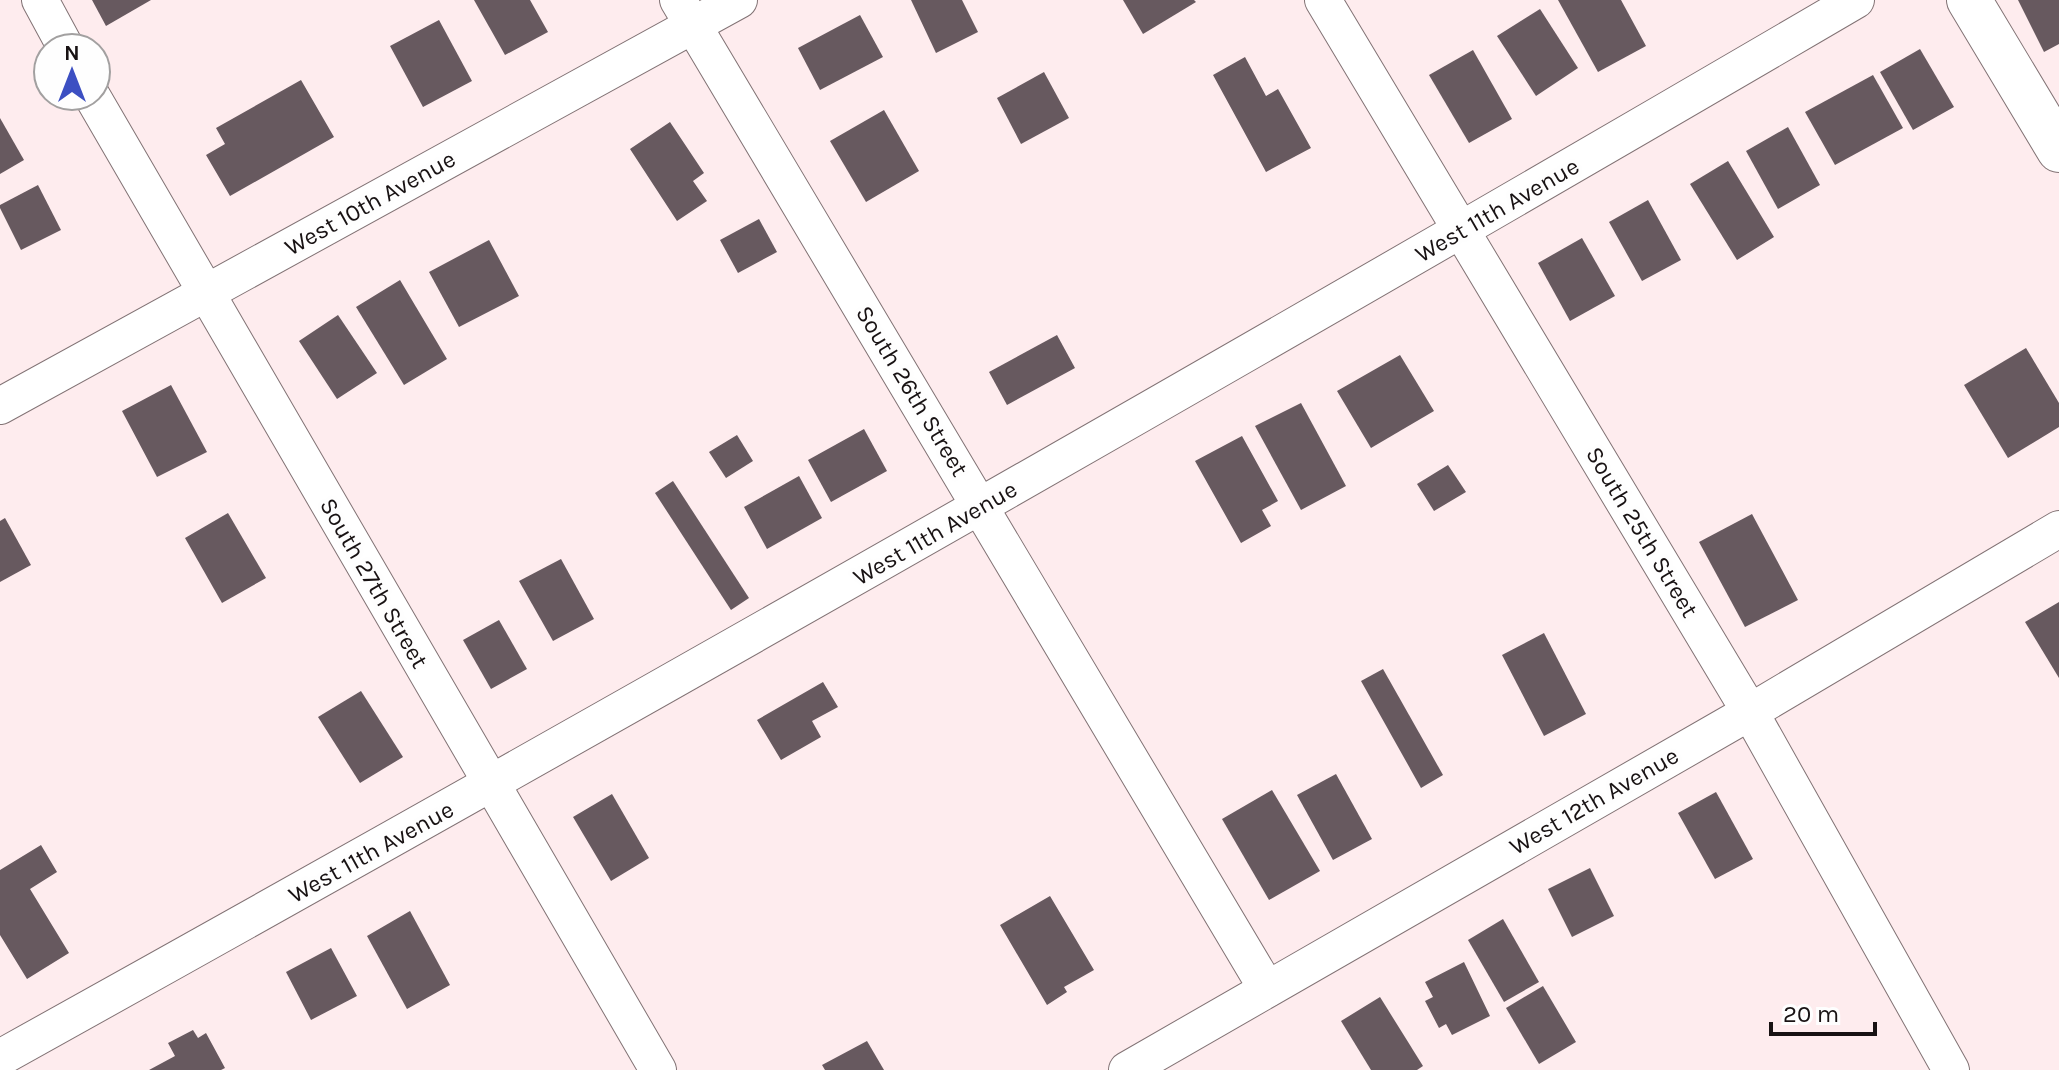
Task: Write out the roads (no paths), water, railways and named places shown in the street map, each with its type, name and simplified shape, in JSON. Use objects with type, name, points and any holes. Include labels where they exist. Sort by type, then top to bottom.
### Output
[{"type":"street","points":[[40,0],[57,32]]},
{"type":"street","name":"West 10th Avenue","points":[[0,406],[205,293],[685,13],[739,0]]},
{"type":"street","name":"South 25th Street","points":[[1323,0],[1750,712],[1951,1070]]},
{"type":"street","name":"West 11th Avenue","points":[[8,1055],[981,506],[1856,0]]},
{"type":"street","points":[[1969,0],[2059,150]]},
{"type":"street","name":"South 26th Street","points":[[685,13],[1267,989]]},
{"type":"street","name":"South 27th Street","points":[[101,112],[658,1070]]},
{"type":"street","name":"West 12th Avenue","points":[[1127,1070],[1750,712],[2059,529]]}]
